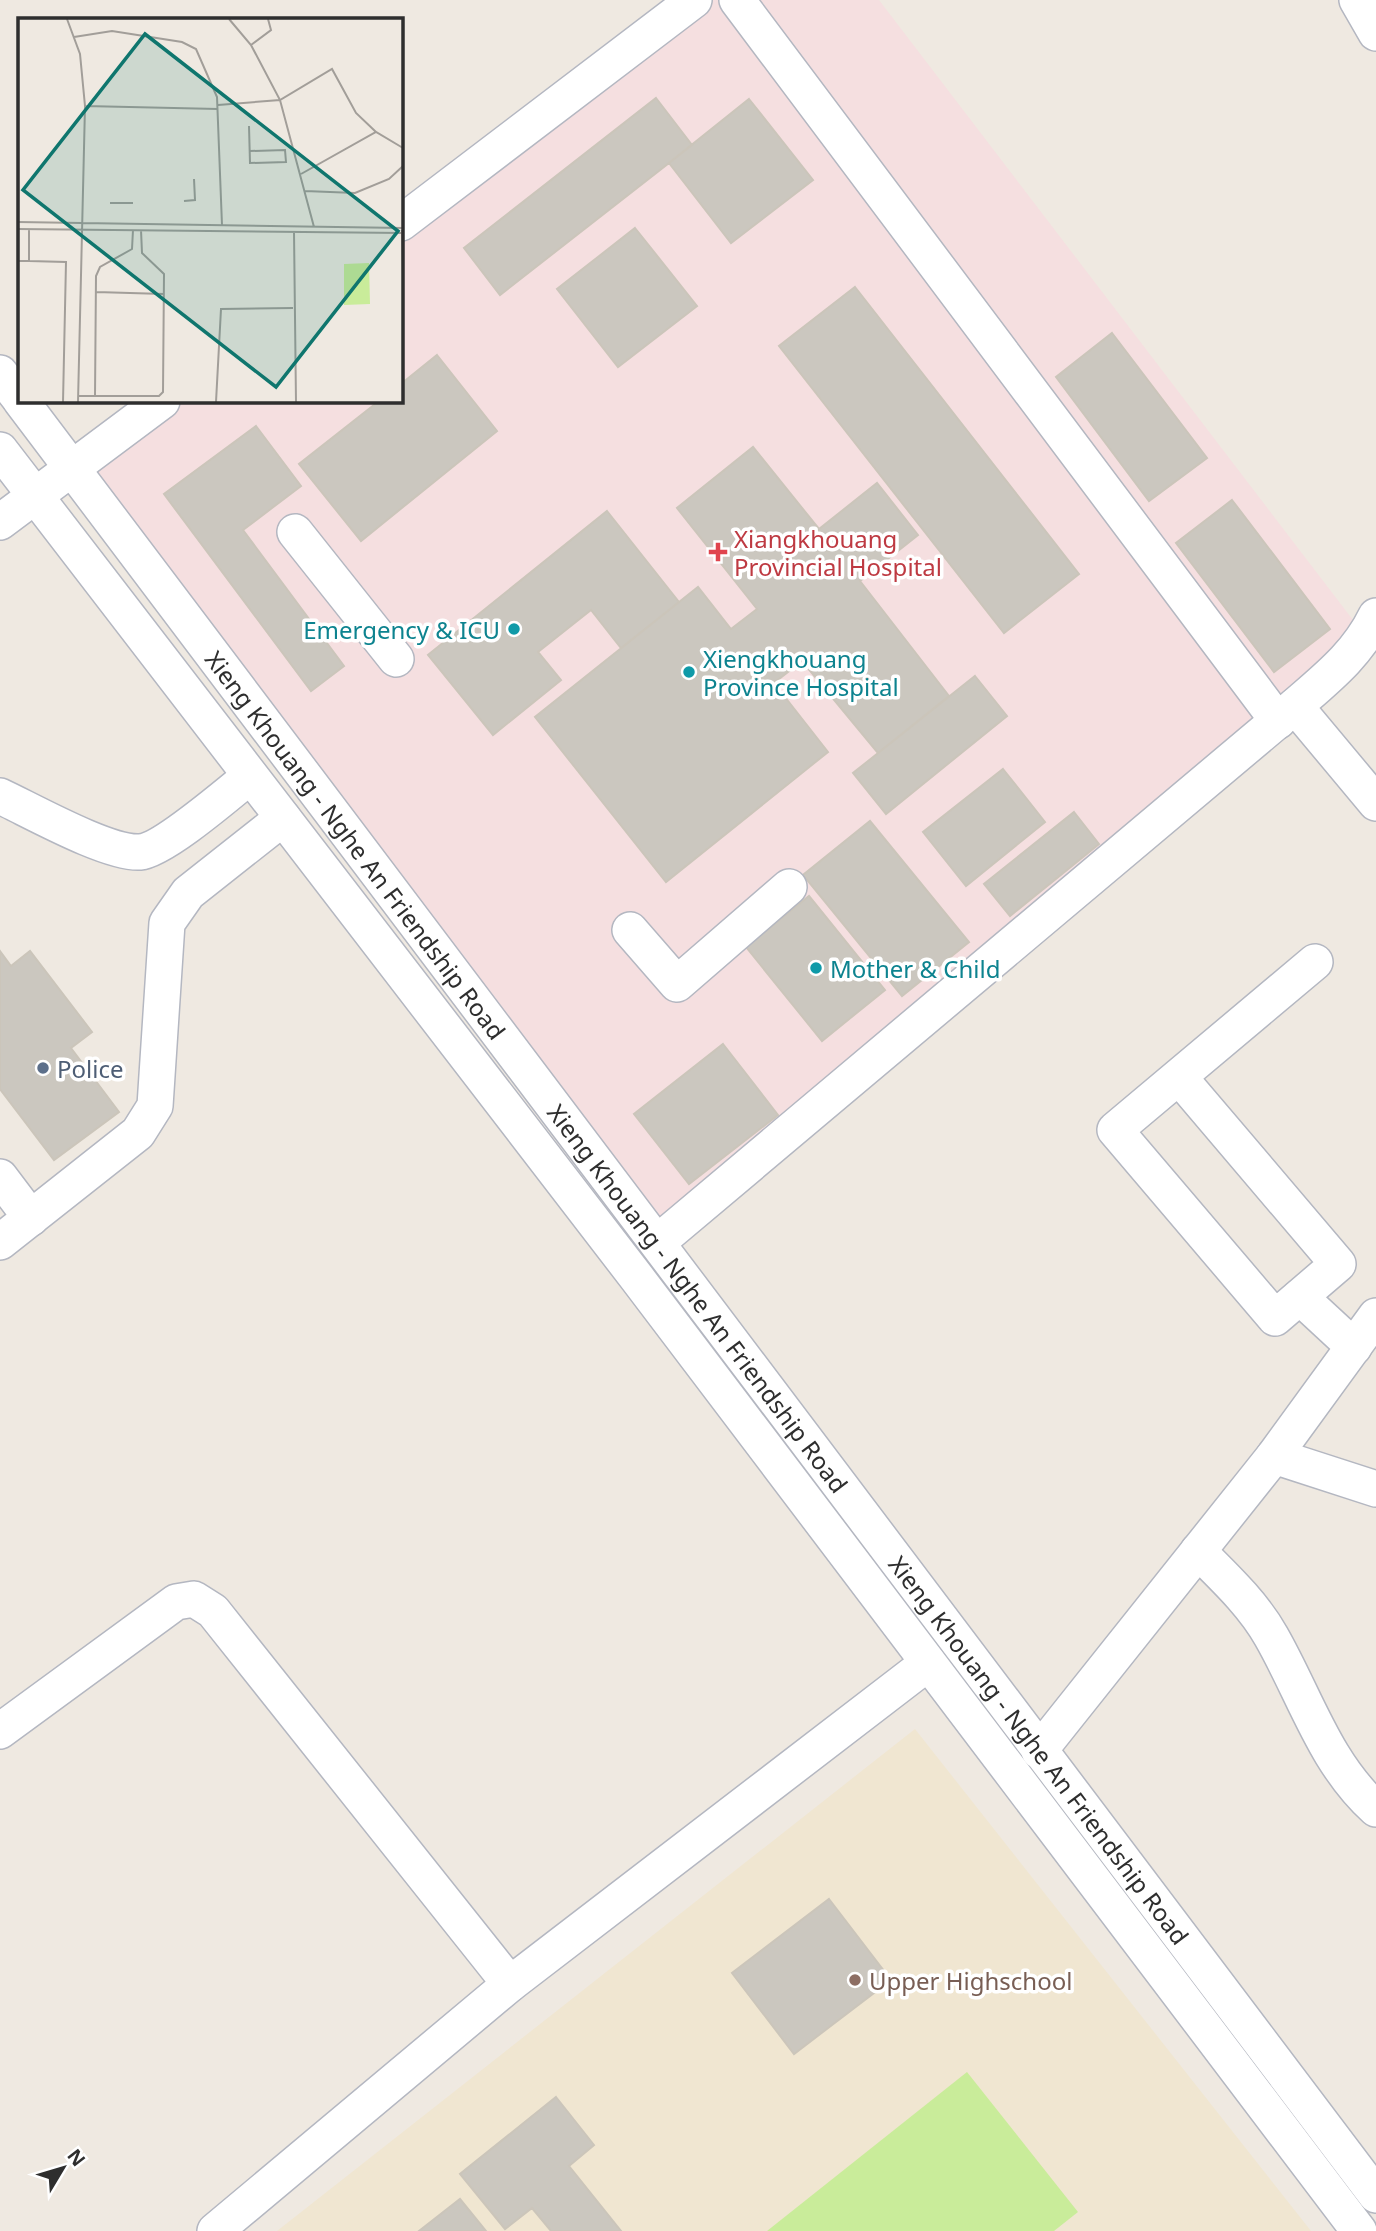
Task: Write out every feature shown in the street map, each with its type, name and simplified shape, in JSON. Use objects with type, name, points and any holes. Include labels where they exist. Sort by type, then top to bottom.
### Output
[{"type":"street","points":[[402,222],[694,0]]},
{"type":"street","points":[[737,0],[1286,714],[1376,803]]},
{"type":"street","points":[[1357,0],[1376,33]]},
{"type":"street","name":"Xieng Khouang - Nghe An Friendship Road","points":[[0,373],[18,397]]},
{"type":"street","name":"Xieng Khouang - Nghe An Friendship Road","points":[[22,402],[1376,2195]]},
{"type":"street","points":[[0,522],[161,402]]},
{"type":"street","name":"Xieng Khouang - Nghe An Friendship Road","points":[[0,450],[637,1278],[1359,2231]]},
{"type":"street","points":[[295,533],[397,659]]},
{"type":"street","points":[[658,1242],[1286,714],[1338,668],[1366,637],[1376,616]]},
{"type":"street","points":[[0,796],[115,849],[141,852],[163,843],[250,776]]},
{"type":"street","points":[[0,1242],[138,1133],[155,1106],[167,923],[188,894],[283,818]]},
{"type":"street","points":[[630,930],[677,984],[789,887]]},
{"type":"street","points":[[1179,1077],[1338,1264],[1275,1318],[1115,1130],[1315,962]]},
{"type":"street","points":[[0,1177],[31,1218]]},
{"type":"street","points":[[1300,1297],[1354,1347]]},
{"type":"street","points":[[1040,1751],[1273,1456],[1376,1316]]},
{"type":"street","points":[[1273,1456],[1376,1489]]},
{"type":"street","points":[[1198,1551],[1235,1588],[1270,1634],[1338,1767],[1376,1809]]},
{"type":"street","points":[[0,1731],[176,1602],[194,1599],[213,1611],[510,1984]]},
{"type":"street","points":[[215,2231],[510,1984],[928,1664]]},
{"type":"shaded area","name":"Xiangkhouang Provincial Hospital","points":[[694,0],[879,0],[1366,637],[658,1242],[72,468],[161,402],[402,402],[402,222]]},
{"type":"shaded area","name":"Upper Highschool","points":[[915,1729],[1311,2231],[277,2231]]},
{"type":"green space","points":[[967,2072],[1078,2212],[1054,2231],[767,2231]]},
{"type":"building","points":[[656,98],[692,145],[500,295],[464,248]]},
{"type":"building","points":[[749,99],[813,180],[731,243],[669,163]]},
{"type":"building","points":[[635,228],[697,306],[618,367],[557,289]]},
{"type":"building","points":[[855,287],[1079,574],[1004,633],[779,346]]},
{"type":"building","points":[[1112,333],[1207,458],[1149,501],[1056,377]]},
{"type":"building","points":[[437,355],[497,431],[361,541],[299,464],[378,402],[402,402],[402,383]]},
{"type":"building","points":[[256,426],[301,486],[243,530],[344,666],[311,691],[164,494]]},
{"type":"building","name":"Xiengkhouang Province Hospital","points":[[753,447],[819,529],[877,483],[918,535],[860,581],[949,696],[878,753],[802,661],[774,683],[828,752],[666,882],[535,717],[698,587],[731,629],[757,609],[677,508]]},
{"type":"building","points":[[1232,500],[1330,629],[1274,672],[1176,543]]},
{"type":"building","name":"Emergency & ICU","points":[[607,511],[679,602],[621,648],[591,610],[538,652],[561,680],[493,735],[428,655]]},
{"type":"building","points":[[975,676],[1007,716],[886,814],[853,773]]},
{"type":"building","points":[[1003,769],[1045,822],[966,886],[923,832]]},
{"type":"building","points":[[1074,812],[1099,844],[1010,916],[984,884]]},
{"type":"building","points":[[870,821],[969,942],[902,996],[803,875]]},
{"type":"building","name":"Mother & Child","points":[[809,896],[885,990],[822,1041],[746,947]]},
{"type":"building","name":"Police","points":[[0,951],[11,966],[30,951],[92,1032],[71,1048],[119,1112],[54,1160],[0,1089]]},
{"type":"building","points":[[723,1044],[778,1115],[689,1184],[634,1114]]},
{"type":"building","points":[[829,1899],[891,1980],[794,2054],[732,1973]]},
{"type":"building","points":[[556,2097],[594,2145],[569,2166],[621,2231],[551,2231],[532,2208],[505,2229],[460,2174]]},
{"type":"building","points":[[460,2199],[486,2231],[419,2231]]},
{"type":"place","name":"Xiangkhouang Provincial Hospital","points":[[718,552]]},
{"type":"place","name":"Emergency & ICU","points":[[514,629]]},
{"type":"place","name":"Xiengkhouang Province Hospital","points":[[689,672]]},
{"type":"place","name":"Mother & Child","points":[[816,968]]},
{"type":"place","name":"Police","points":[[43,1068]]},
{"type":"place","name":"Upper Highschool","points":[[855,1980]]}]
